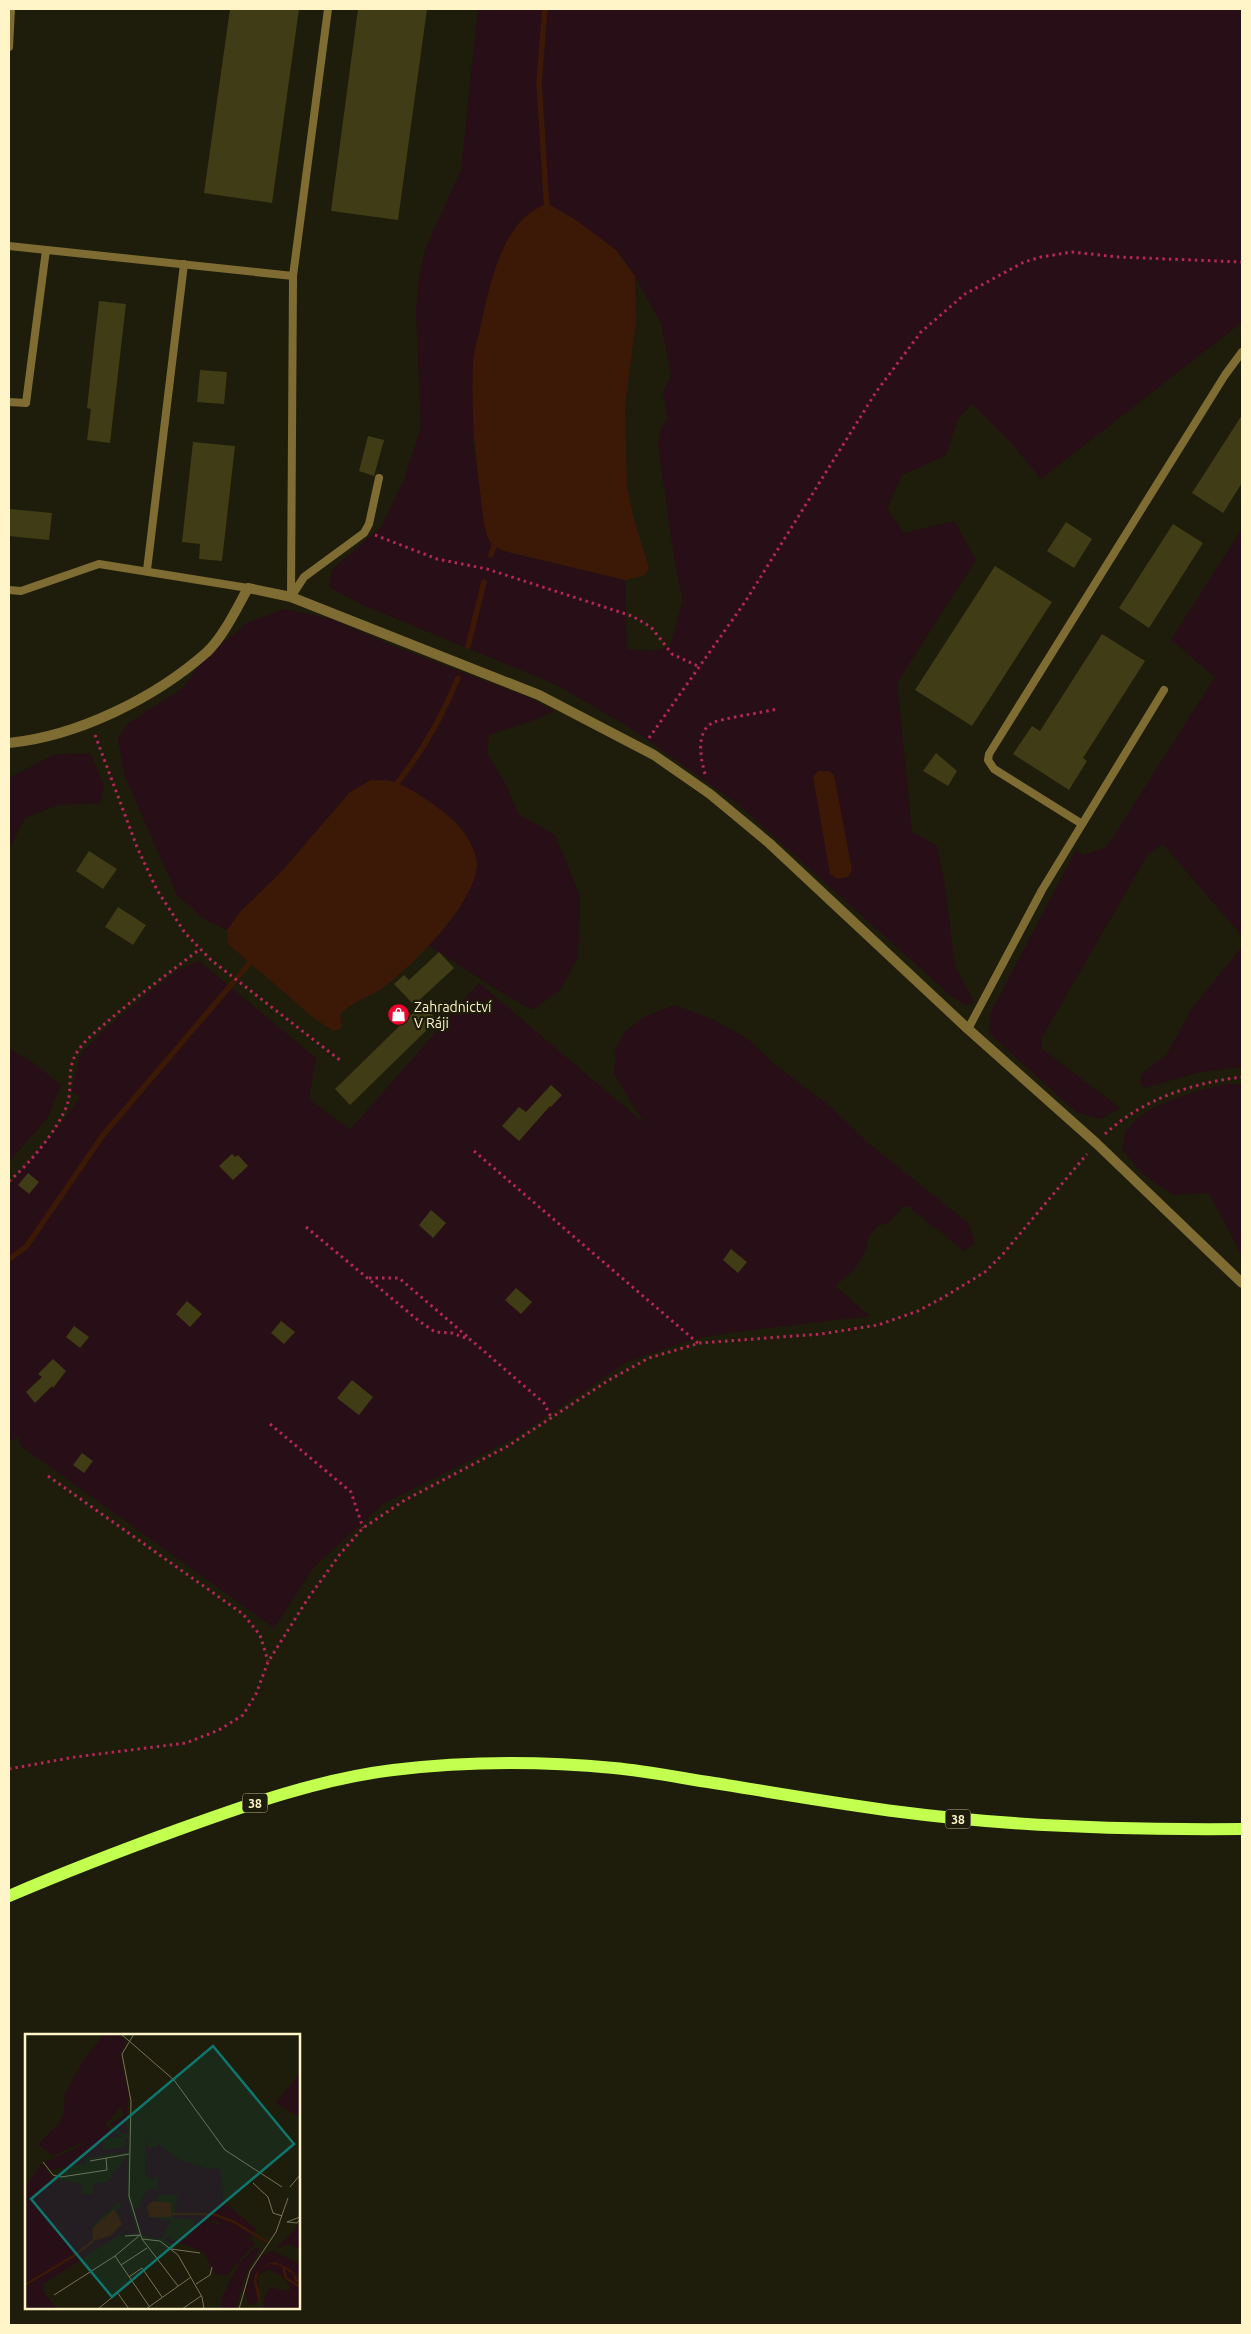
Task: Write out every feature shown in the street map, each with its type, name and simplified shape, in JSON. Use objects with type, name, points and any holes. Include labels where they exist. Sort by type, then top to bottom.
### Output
[{"type":"main road","name":"38","points":[[9,1896],[86,1864],[231,1811],[283,1795],[328,1782],[381,1772],[446,1765],[514,1762],[615,1768],[901,1812],[980,1821],[1145,1829],[1242,1829]]},
{"type":"street","points":[[9,743],[70,730],[118,711],[157,688],[208,651],[234,614],[248,588],[291,597],[539,695],[640,750],[654,755],[710,794],[769,843],[968,1029],[1096,1143],[1242,1283]]},
{"type":"lane","points":[[9,47],[11,9]]},
{"type":"lane","points":[[291,597],[292,276],[328,9]]},
{"type":"lane","points":[[9,246],[292,276]]},
{"type":"lane","points":[[9,402],[26,403],[46,250]]},
{"type":"lane","points":[[146,570],[184,264]]},
{"type":"lane","points":[[1082,824],[994,769],[988,760],[989,754],[1132,522],[1242,352]]},
{"type":"lane","points":[[291,597],[304,577],[356,540],[365,531],[369,524],[378,478]]},
{"type":"lane","points":[[9,590],[21,591],[99,564],[146,570],[248,588]]},
{"type":"lane","points":[[968,1029],[1042,890],[1164,690]]},
{"type":"path","points":[[640,750],[750,594],[876,392],[921,332],[965,294],[1024,262],[1072,252],[1136,258],[1242,262]]},
{"type":"path","points":[[365,531],[437,559],[487,569],[632,616],[651,627],[672,654],[700,667]]},
{"type":"path","points":[[710,794],[700,748],[704,732],[712,723],[777,710]]},
{"type":"path","points":[[90,722],[109,768],[137,847],[157,890],[185,933],[211,960],[341,1060]]},
{"type":"path","points":[[9,1180],[41,1145],[60,1119],[68,1101],[69,1079],[75,1055],[97,1031],[122,1009],[200,949]]},
{"type":"path","points":[[9,1769],[75,1757],[186,1742],[219,1730],[243,1716],[256,1694],[268,1662],[307,1600],[340,1554],[363,1528],[404,1500],[508,1446],[609,1380],[649,1358],[700,1344],[821,1334],[878,1325],[924,1308],[985,1272],[1059,1190],[1096,1143],[1133,1111],[1191,1086],[1242,1077]]},
{"type":"path","points":[[474,1151],[700,1344]]},
{"type":"path","points":[[306,1227],[419,1321],[436,1332],[452,1333],[471,1340]]},
{"type":"path","points":[[369,1278],[399,1278],[544,1403],[552,1419]]},
{"type":"path","points":[[270,1424],[351,1492],[363,1528]]},
{"type":"path","points":[[48,1476],[243,1614],[260,1635],[268,1662]]},
{"type":"shaded area","points":[[478,9],[1242,9],[1242,322],[1041,479],[1013,445],[972,404],[958,419],[946,455],[902,475],[887,509],[904,533],[954,521],[976,560],[897,683],[912,832],[937,846],[945,884],[955,966],[974,1002],[967,1006],[951,996],[739,805],[629,727],[557,685],[363,605],[329,587],[332,570],[382,526],[404,480],[421,428],[416,311],[419,277],[425,250],[461,170]],"holes":[[[511,234],[616,250],[635,276],[661,323],[671,375],[663,394],[668,419],[661,428],[658,445],[675,564],[683,600],[670,646],[653,651],[627,649],[625,580],[504,551],[495,545],[486,530],[473,442],[473,360],[488,293],[497,264]]]},
{"type":"shaded area","points":[[548,204],[576,220],[616,250],[635,276],[636,320],[625,407],[627,485],[633,516],[649,568],[644,576],[625,580],[504,551],[491,543],[486,531],[477,469],[473,423],[472,377],[474,353],[494,273],[509,237],[520,222],[533,211]]},
{"type":"shaded area","points":[[1242,529],[1242,936],[1163,844],[1147,856],[1041,1039],[1042,1049],[1120,1108],[1100,1119],[1076,1112],[989,1033],[990,1014],[1076,850],[1083,855],[1107,847],[1215,677],[1171,640]]},
{"type":"shaded area","points":[[284,609],[332,619],[393,646],[528,697],[554,711],[537,719],[489,735],[487,753],[506,785],[518,814],[555,835],[580,896],[578,958],[560,990],[533,1010],[501,992],[428,945],[459,910],[477,862],[467,836],[459,825],[432,804],[392,781],[350,792],[283,870],[240,912],[227,930],[204,919],[177,895],[125,776],[118,740],[127,724],[183,688],[203,660],[247,623]]},
{"type":"shaded area","points":[[90,753],[104,785],[100,803],[58,805],[25,818],[9,849],[9,778],[53,755]]},
{"type":"shaded area","points":[[818,771],[829,771],[834,775],[852,870],[848,877],[837,879],[830,874],[813,777]]},
{"type":"shaded area","points":[[371,780],[394,782],[401,785],[441,810],[466,835],[475,853],[477,864],[474,880],[466,897],[440,933],[394,979],[344,1011],[340,1015],[342,1028],[333,1031],[315,1019],[228,944],[227,930],[240,912],[283,870],[350,792]]},
{"type":"shaded area","points":[[1242,947],[1242,1067],[1200,1072],[1145,1088],[1140,1082],[1143,1073],[1167,1054],[1192,1008]]},
{"type":"shaded area","points":[[199,961],[316,1058],[309,1099],[350,1130],[479,983],[645,1124],[614,1074],[616,1050],[624,1033],[642,1018],[674,1005],[712,1019],[749,1040],[773,1063],[832,1108],[868,1143],[968,1223],[975,1243],[964,1251],[909,1207],[903,1207],[888,1223],[877,1226],[869,1237],[865,1253],[853,1271],[835,1286],[870,1316],[728,1333],[695,1339],[627,1362],[516,1437],[383,1504],[314,1567],[274,1628],[21,1446],[19,1437],[9,1441],[9,1186],[65,1119],[80,1097],[72,1091],[78,1061],[85,1049],[110,1025],[179,969]]},
{"type":"shaded area","points":[[9,1049],[31,1061],[61,1085],[48,1117],[9,1162]]},
{"type":"shaded area","points":[[1225,1084],[1242,1084],[1242,1256],[1209,1193],[1173,1195],[1144,1175],[1122,1150],[1127,1129],[1149,1111],[1174,1099]]},
{"type":"building","points":[[230,9],[299,9],[272,203],[204,193]]},
{"type":"building","points":[[358,9],[427,9],[398,220],[331,211]]},
{"type":"building","points":[[99,301],[126,304],[110,443],[87,440],[91,409],[87,408]]},
{"type":"building","points":[[200,370],[227,372],[224,404],[197,402]]},
{"type":"building","points":[[1242,415],[1242,483],[1223,513],[1192,493]]},
{"type":"building","points":[[368,436],[384,440],[374,476],[359,471]]},
{"type":"building","points":[[193,442],[235,446],[222,561],[199,559],[200,544],[182,542]]},
{"type":"building","points":[[9,509],[52,513],[49,540],[9,536]]},
{"type":"building","points":[[1066,522],[1092,539],[1074,568],[1047,551]]},
{"type":"building","points":[[1173,524],[1203,543],[1149,628],[1119,608]]},
{"type":"building","points":[[995,566],[1052,602],[972,726],[915,690]]},
{"type":"building","points":[[1102,634],[1145,661],[1083,758],[1087,761],[1069,790],[1013,754],[1032,726],[1040,731]]},
{"type":"building","points":[[936,753],[957,771],[948,786],[923,771]]},
{"type":"building","points":[[89,851],[117,869],[103,889],[76,871]]},
{"type":"building","points":[[118,907],[146,925],[133,945],[105,927]]},
{"type":"building","points":[[439,952],[454,968],[414,1005],[394,984],[404,975],[409,980]]},
{"type":"building","points":[[422,1004],[437,1020],[350,1105],[335,1089]]},
{"type":"building","points":[[551,1085],[562,1095],[519,1141],[502,1126],[519,1107],[526,1112]]},
{"type":"building","points":[[232,1154],[235,1157],[238,1155],[248,1166],[233,1180],[219,1166]]},
{"type":"building","points":[[28,1173],[39,1182],[29,1194],[18,1185]]},
{"type":"building","points":[[431,1210],[446,1223],[433,1238],[419,1225]]},
{"type":"building","points":[[731,1249],[747,1262],[738,1273],[723,1260]]},
{"type":"building","points":[[516,1288],[532,1302],[521,1314],[505,1300]]},
{"type":"building","points":[[187,1301],[202,1314],[190,1327],[176,1314]]},
{"type":"building","points":[[281,1321],[295,1332],[284,1344],[271,1333]]},
{"type":"building","points":[[74,1326],[89,1337],[80,1348],[66,1337]]},
{"type":"building","points":[[53,1359],[66,1371],[53,1388],[52,1386],[35,1403],[26,1392],[42,1377],[38,1374]]},
{"type":"building","points":[[352,1380],[373,1397],[359,1415],[337,1398]]},
{"type":"building","points":[[82,1453],[93,1461],[84,1473],[73,1465]]},
{"type":"waterway","points":[[545,9],[539,82],[547,211]]},
{"type":"waterway","points":[[491,555],[496,540]]},
{"type":"waterway","points":[[468,646],[484,582]]},
{"type":"waterway","points":[[393,788],[430,736],[458,678]]},
{"type":"waterway","points":[[9,1259],[26,1247],[103,1135],[254,958]]},
{"type":"place","name":"Zahradnictví V Ráji","points":[[398,1015]]}]
